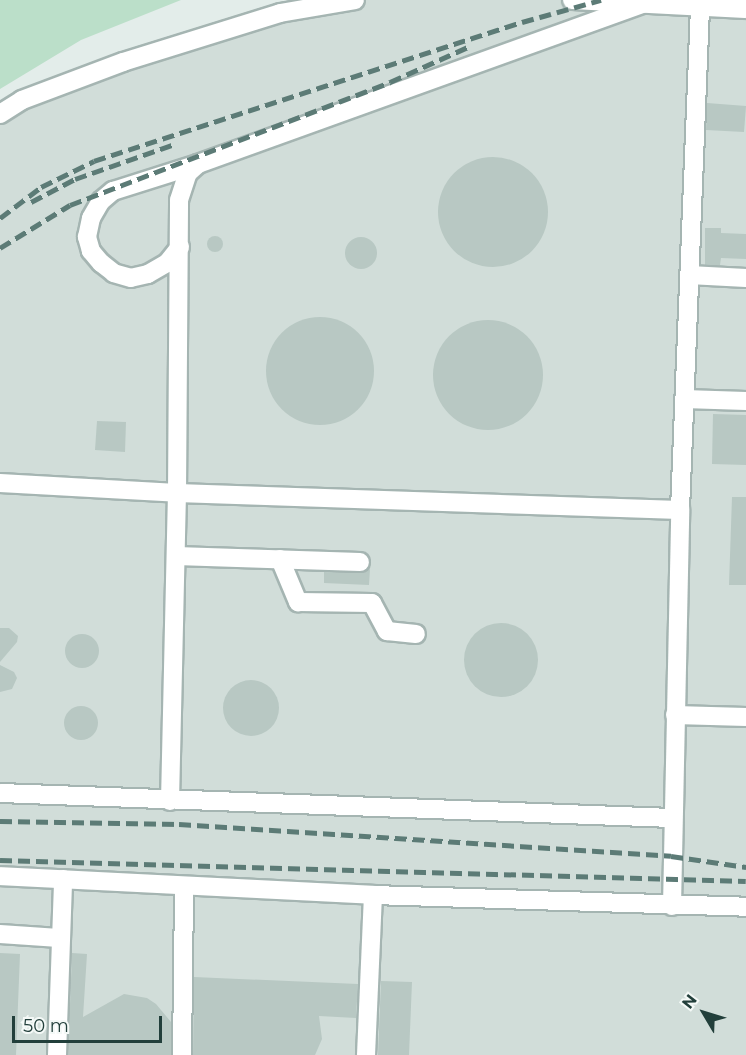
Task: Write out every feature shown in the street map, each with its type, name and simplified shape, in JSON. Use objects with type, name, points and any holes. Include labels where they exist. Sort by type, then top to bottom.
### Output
[{"type":"lane","points":[[0,114],[22,100],[123,62],[280,13],[355,0]]},
{"type":"lane","points":[[572,0],[746,9]]},
{"type":"lane","points":[[180,247],[167,263],[148,274],[131,278],[114,273],[91,251],[87,237],[91,218],[102,201],[113,191],[198,164],[642,3]]},
{"type":"lane","points":[[672,906],[680,510],[700,8]]},
{"type":"lane","points":[[170,801],[177,494],[179,200],[188,173],[198,164]]},
{"type":"lane","points":[[689,276],[746,278]]},
{"type":"lane","points":[[684,399],[746,401]]},
{"type":"lane","points":[[0,483],[177,494],[680,510]]},
{"type":"lane","points":[[176,555],[360,562]]},
{"type":"lane","points":[[280,559],[298,602],[372,603],[387,630],[416,634]]},
{"type":"lane","points":[[675,715],[746,717]]},
{"type":"lane","points":[[0,793],[673,818]]},
{"type":"lane","points":[[0,876],[373,896],[746,907]]},
{"type":"lane","points":[[57,1055],[63,879]]},
{"type":"lane","points":[[182,1055],[184,886]]},
{"type":"lane","points":[[366,1055],[373,896]]},
{"type":"lane","points":[[0,934],[60,938]]},
{"type":"shaded area","points":[[289,0],[746,0],[746,1055],[0,1055],[0,112],[158,61]]},
{"type":"green space","points":[[0,0],[181,0],[81,40],[0,89]]},
{"type":"building","points":[[707,103],[746,106],[744,132],[706,130]]},
{"type":"building","points":[[493,157],[514,161],[532,173],[544,191],[548,212],[544,233],[532,251],[514,263],[493,267],[472,263],[454,251],[442,233],[438,212],[442,191],[454,173],[472,161]]},
{"type":"building","points":[[705,228],[721,228],[721,233],[746,234],[746,259],[721,258],[720,265],[705,265]]},
{"type":"building","points":[[212,236],[218,236],[223,244],[221,250],[212,252],[207,247],[207,241]]},
{"type":"building","points":[[361,237],[372,242],[377,253],[372,264],[361,269],[350,264],[345,253],[350,242]]},
{"type":"building","points":[[320,317],[341,321],[358,333],[370,350],[374,371],[370,392],[358,409],[341,421],[320,425],[299,421],[282,409],[270,392],[266,371],[270,350],[282,333],[299,321]]},
{"type":"building","points":[[488,320],[509,324],[527,336],[539,354],[543,375],[539,396],[527,414],[509,426],[488,430],[467,426],[449,414],[437,396],[433,375],[437,354],[449,336],[467,324]]},
{"type":"building","points":[[713,414],[746,415],[746,465],[712,464]]},
{"type":"building","points":[[97,421],[126,422],[125,452],[95,450]]},
{"type":"building","points":[[732,497],[746,497],[746,585],[729,585]]},
{"type":"building","points":[[370,569],[369,585],[324,583],[324,572],[360,573]]},
{"type":"building","points":[[501,623],[515,626],[527,634],[535,646],[538,660],[535,674],[527,686],[515,694],[501,697],[487,694],[475,686],[467,674],[464,660],[467,646],[475,634],[487,626]]},
{"type":"building","points":[[0,628],[9,628],[18,636],[17,642],[0,662]]},
{"type":"building","points":[[82,634],[94,639],[99,651],[94,663],[82,668],[70,663],[65,651],[70,639]]},
{"type":"building","points":[[0,665],[14,672],[17,678],[12,689],[0,692]]},
{"type":"building","points":[[245,680],[257,680],[267,684],[275,692],[279,708],[275,724],[267,732],[257,736],[245,736],[235,732],[227,724],[223,714],[223,702],[227,692],[235,684]]},
{"type":"building","points":[[81,706],[93,711],[98,723],[93,735],[81,740],[69,735],[64,723],[69,711]]},
{"type":"building","points":[[0,953],[20,954],[16,1055],[0,1055]]},
{"type":"building","points":[[72,953],[87,954],[83,1017],[124,994],[147,998],[156,1004],[171,1022],[171,1055],[68,1055]]},
{"type":"building","points":[[194,977],[358,984],[356,1018],[319,1016],[322,1039],[315,1055],[193,1055]]},
{"type":"building","points":[[381,981],[412,982],[409,1055],[378,1055]]},
{"type":"railway","points":[[0,218],[41,187],[94,161],[522,22],[601,0]]},
{"type":"railway","points":[[0,248],[70,205],[390,82],[470,46]]},
{"type":"railway","points":[[31,202],[75,179],[175,144]]},
{"type":"railway","points":[[0,821],[179,824],[671,856],[746,867]]},
{"type":"railway","points":[[0,860],[746,881]]}]
